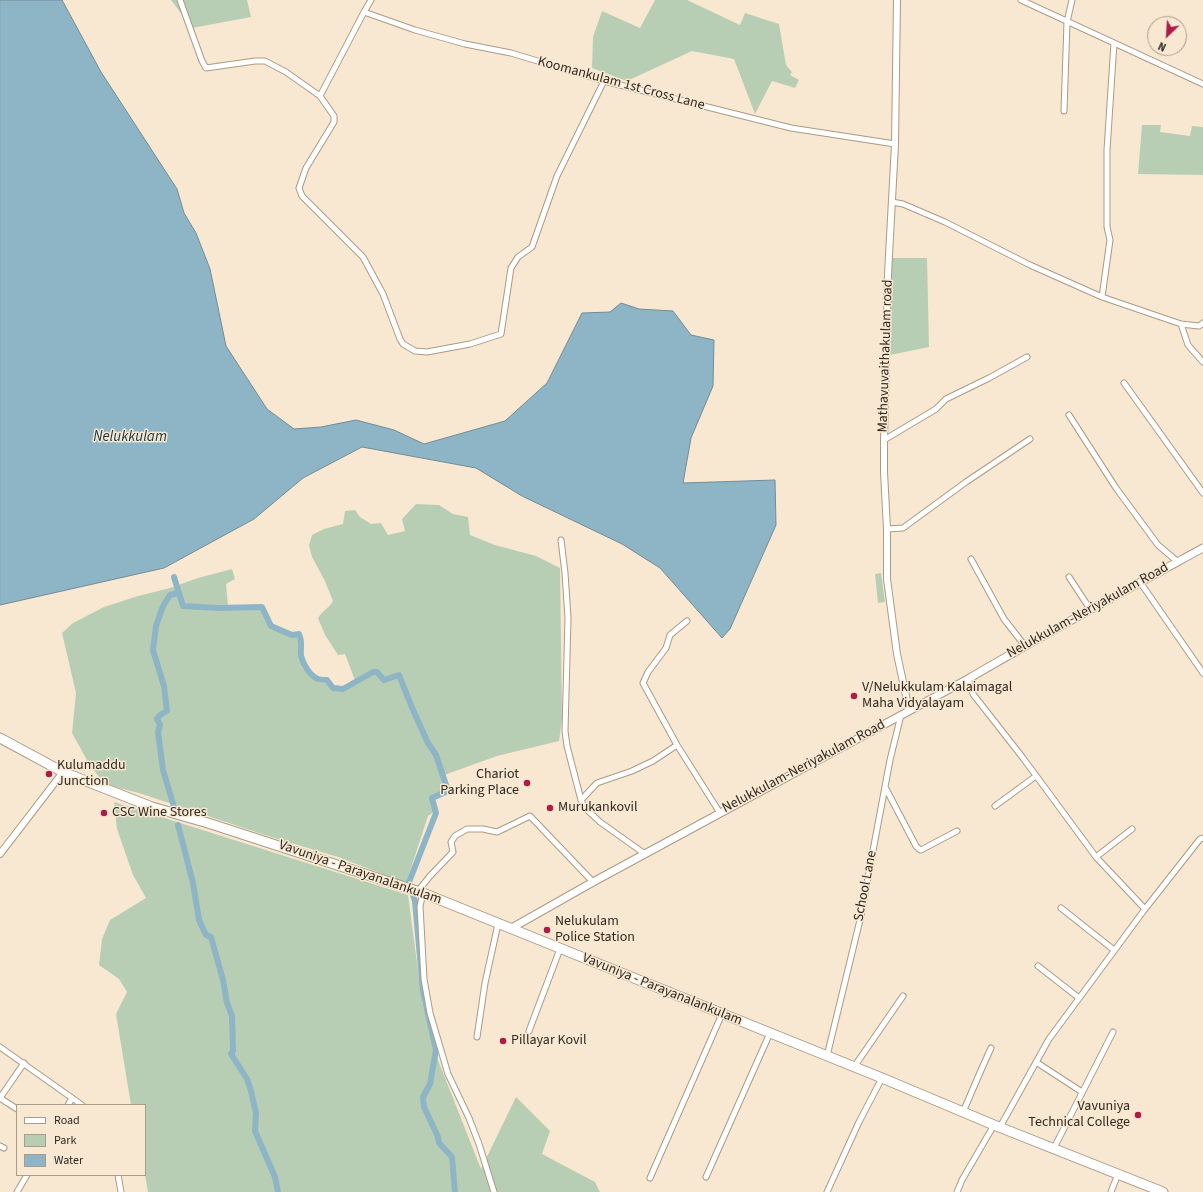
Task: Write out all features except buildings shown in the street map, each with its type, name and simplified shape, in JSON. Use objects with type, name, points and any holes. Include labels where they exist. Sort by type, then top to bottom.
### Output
[{"type":"highway","name":"Vavuniya - Parayanalankulam","points":[[0,738],[63,772],[152,807],[208,823],[420,892],[1163,1192]]},
{"type":"main road","name":"Nelukkulam-Neriyakulam Road","points":[[510,929],[592,882],[968,679],[1090,609],[1203,548]]},
{"type":"street","points":[[180,0],[202,61],[206,68],[265,61],[286,72],[320,96],[334,116],[334,122],[306,168],[299,188],[302,196],[363,257],[383,294],[403,344],[415,350],[427,352],[470,344],[501,334],[511,268],[518,257],[532,247],[557,176],[604,81]]},
{"type":"street","points":[[320,96],[371,0]]},
{"type":"street","name":"Mathavuvaithakulam road","points":[[897,0],[895,144],[888,274],[884,472],[887,529],[887,579],[897,654],[909,710]]},
{"type":"street","points":[[1021,0],[1203,84]]},
{"type":"street","points":[[1064,112],[1067,22],[1072,0]]},
{"type":"street","name":"Koomankulam 1st Cross Lane","points":[[364,12],[415,30],[465,44],[511,53],[604,81],[791,128],[895,144]]},
{"type":"street","points":[[1102,297],[1110,240],[1107,227],[1107,150],[1114,43]]},
{"type":"street","points":[[892,202],[903,204],[945,222],[1030,266],[1102,297],[1181,324],[1199,326],[1203,323]]},
{"type":"street","points":[[1181,324],[1188,345],[1203,362]]},
{"type":"street","points":[[884,440],[936,409],[946,399],[1027,357]]},
{"type":"street","points":[[1124,384],[1203,493]]},
{"type":"street","points":[[1070,415],[1116,488],[1158,545],[1178,562]]},
{"type":"street","points":[[887,529],[903,528],[966,482],[1030,440]]},
{"type":"street","points":[[561,540],[568,618],[565,731],[567,746],[581,800],[585,808],[600,822],[645,854]]},
{"type":"street","points":[[971,559],[1004,619],[1025,646]]},
{"type":"street","points":[[1069,577],[1090,609]]},
{"type":"street","points":[[1140,582],[1203,673]]},
{"type":"street","points":[[688,620],[670,635],[666,648],[648,672],[642,683],[677,745],[720,813]]},
{"type":"street","points":[[968,679],[973,694],[1096,857],[1145,909]]},
{"type":"street","name":"School Lane","points":[[827,1056],[860,920],[885,787],[901,715]]},
{"type":"street","points":[[581,800],[597,783],[632,771],[677,745]]},
{"type":"street","points":[[0,854],[63,772]]},
{"type":"street","points":[[995,806],[1036,776]]},
{"type":"street","points":[[885,787],[919,849],[921,850],[957,831]]},
{"type":"street","points":[[494,1192],[469,1118],[448,1074],[430,1013],[424,979],[420,892],[430,876],[453,852],[451,842],[455,836],[467,829],[483,829],[497,832],[530,816],[592,882]]},
{"type":"street","points":[[1096,857],[1132,829]]},
{"type":"street","points":[[957,1192],[962,1180],[997,1126],[1036,1062],[1048,1039],[1145,909],[1200,839],[1203,838]]},
{"type":"street","points":[[1061,908],[1114,950]]},
{"type":"street","points":[[477,1037],[485,983],[498,924]]},
{"type":"street","points":[[529,1031],[560,949]]},
{"type":"street","points":[[1038,966],[1079,998]]},
{"type":"street","points":[[854,1067],[903,996]]},
{"type":"street","points":[[650,1178],[722,1014]]},
{"type":"street","points":[[1054,1148],[1113,1032]]},
{"type":"street","points":[[706,1177],[770,1033]]},
{"type":"street","points":[[0,1047],[81,1104]]},
{"type":"street","points":[[963,1112],[991,1048]]},
{"type":"street","points":[[1036,1062],[1082,1092]]},
{"type":"street","points":[[16,1109],[0,1098],[24,1063]]},
{"type":"street","points":[[827,1192],[859,1122],[882,1078]]},
{"type":"street","points":[[69,1104],[72,1098]]},
{"type":"street","points":[[1111,1192],[1118,1174]]},
{"type":"street","points":[[17,1192],[26,1176]]},
{"type":"street","points":[[118,1176],[122,1192]]},
{"type":"green space","points":[[171,0],[247,0],[251,17],[192,28]]},
{"type":"green space","points":[[655,0],[687,0],[740,25],[745,13],[779,24],[786,65],[792,72],[790,75],[799,80],[795,88],[772,81],[755,114],[734,59],[692,51],[627,81],[592,68],[593,37],[602,11],[640,28]]},
{"type":"green space","points":[[1142,125],[1161,125],[1160,132],[1190,136],[1192,126],[1203,127],[1203,175],[1138,174]]},
{"type":"green space","points":[[891,258],[927,258],[929,347],[890,355]]},
{"type":"green space","points":[[416,504],[439,505],[453,514],[468,517],[470,535],[495,545],[536,556],[560,568],[562,719],[559,741],[497,756],[442,777],[445,790],[430,798],[434,812],[428,816],[406,883],[338,857],[271,837],[142,794],[104,784],[88,762],[72,733],[76,693],[62,633],[73,623],[104,607],[232,569],[235,579],[226,584],[228,605],[261,608],[271,628],[288,635],[298,637],[303,665],[318,682],[327,683],[343,690],[356,683],[345,654],[338,655],[325,635],[318,618],[333,601],[325,581],[312,557],[309,545],[312,535],[324,529],[343,524],[345,511],[355,510],[360,517],[371,524],[381,523],[388,535],[405,531],[402,519]]},
{"type":"green space","points":[[881,573],[885,602],[878,603],[875,574]]},
{"type":"green space","points":[[114,802],[408,895],[422,1001],[438,1060],[481,1169],[516,1097],[550,1131],[542,1154],[595,1182],[600,1192],[148,1192],[145,1176],[146,1104],[131,1104],[116,1014],[127,992],[119,979],[99,965],[102,939],[110,920],[146,898],[133,875],[117,829]]},
{"type":"water","name":"Nelukkulam","points":[[0,0],[62,0],[101,72],[177,189],[184,213],[196,233],[210,269],[226,346],[267,409],[294,429],[321,427],[356,420],[394,430],[424,444],[505,421],[547,383],[582,313],[610,312],[621,303],[639,309],[673,311],[691,335],[714,340],[713,386],[691,438],[683,483],[775,480],[776,525],[730,629],[722,638],[660,568],[622,544],[522,496],[476,468],[362,447],[303,478],[254,519],[164,568],[0,605]]},
{"type":"waterway","points":[[174,577],[183,606],[219,608],[262,607],[271,626],[292,635],[299,634],[303,663],[312,675],[320,680],[327,680],[333,688],[343,689],[373,672],[377,672],[384,680],[399,675],[428,743],[436,755],[448,791],[432,798],[436,813],[409,882],[415,901],[423,991],[436,1050],[430,1084],[423,1097],[424,1107],[438,1137],[439,1143],[452,1157],[455,1192]]},
{"type":"waterway","points":[[174,807],[163,770],[158,732],[160,725],[157,719],[160,715],[167,711],[164,686],[153,650],[156,626],[163,606],[170,595],[178,593]]},
{"type":"waterway","points":[[178,825],[193,883],[199,920],[206,935],[211,937],[223,980],[227,1003],[232,1016],[233,1051],[231,1054],[247,1079],[256,1113],[255,1131],[275,1177],[278,1192]]},
{"type":"place","name":"V/Nelukkulam Kalaimagal Maha Vidyalayam","points":[[854,696]]},
{"type":"place","name":"Kulumaddu Junction","points":[[49,774]]},
{"type":"place","name":"Chariot Parking Place","points":[[527,783]]},
{"type":"place","name":"Murukankovil","points":[[550,808]]},
{"type":"place","name":"CSC Wine Stores","points":[[104,813]]},
{"type":"place","name":"Nelukulam Police Station","points":[[547,930]]},
{"type":"place","name":"Pillayar Kovil","points":[[503,1041]]},
{"type":"place","name":"Vavuniya Technical College","points":[[1138,1115]]}]
